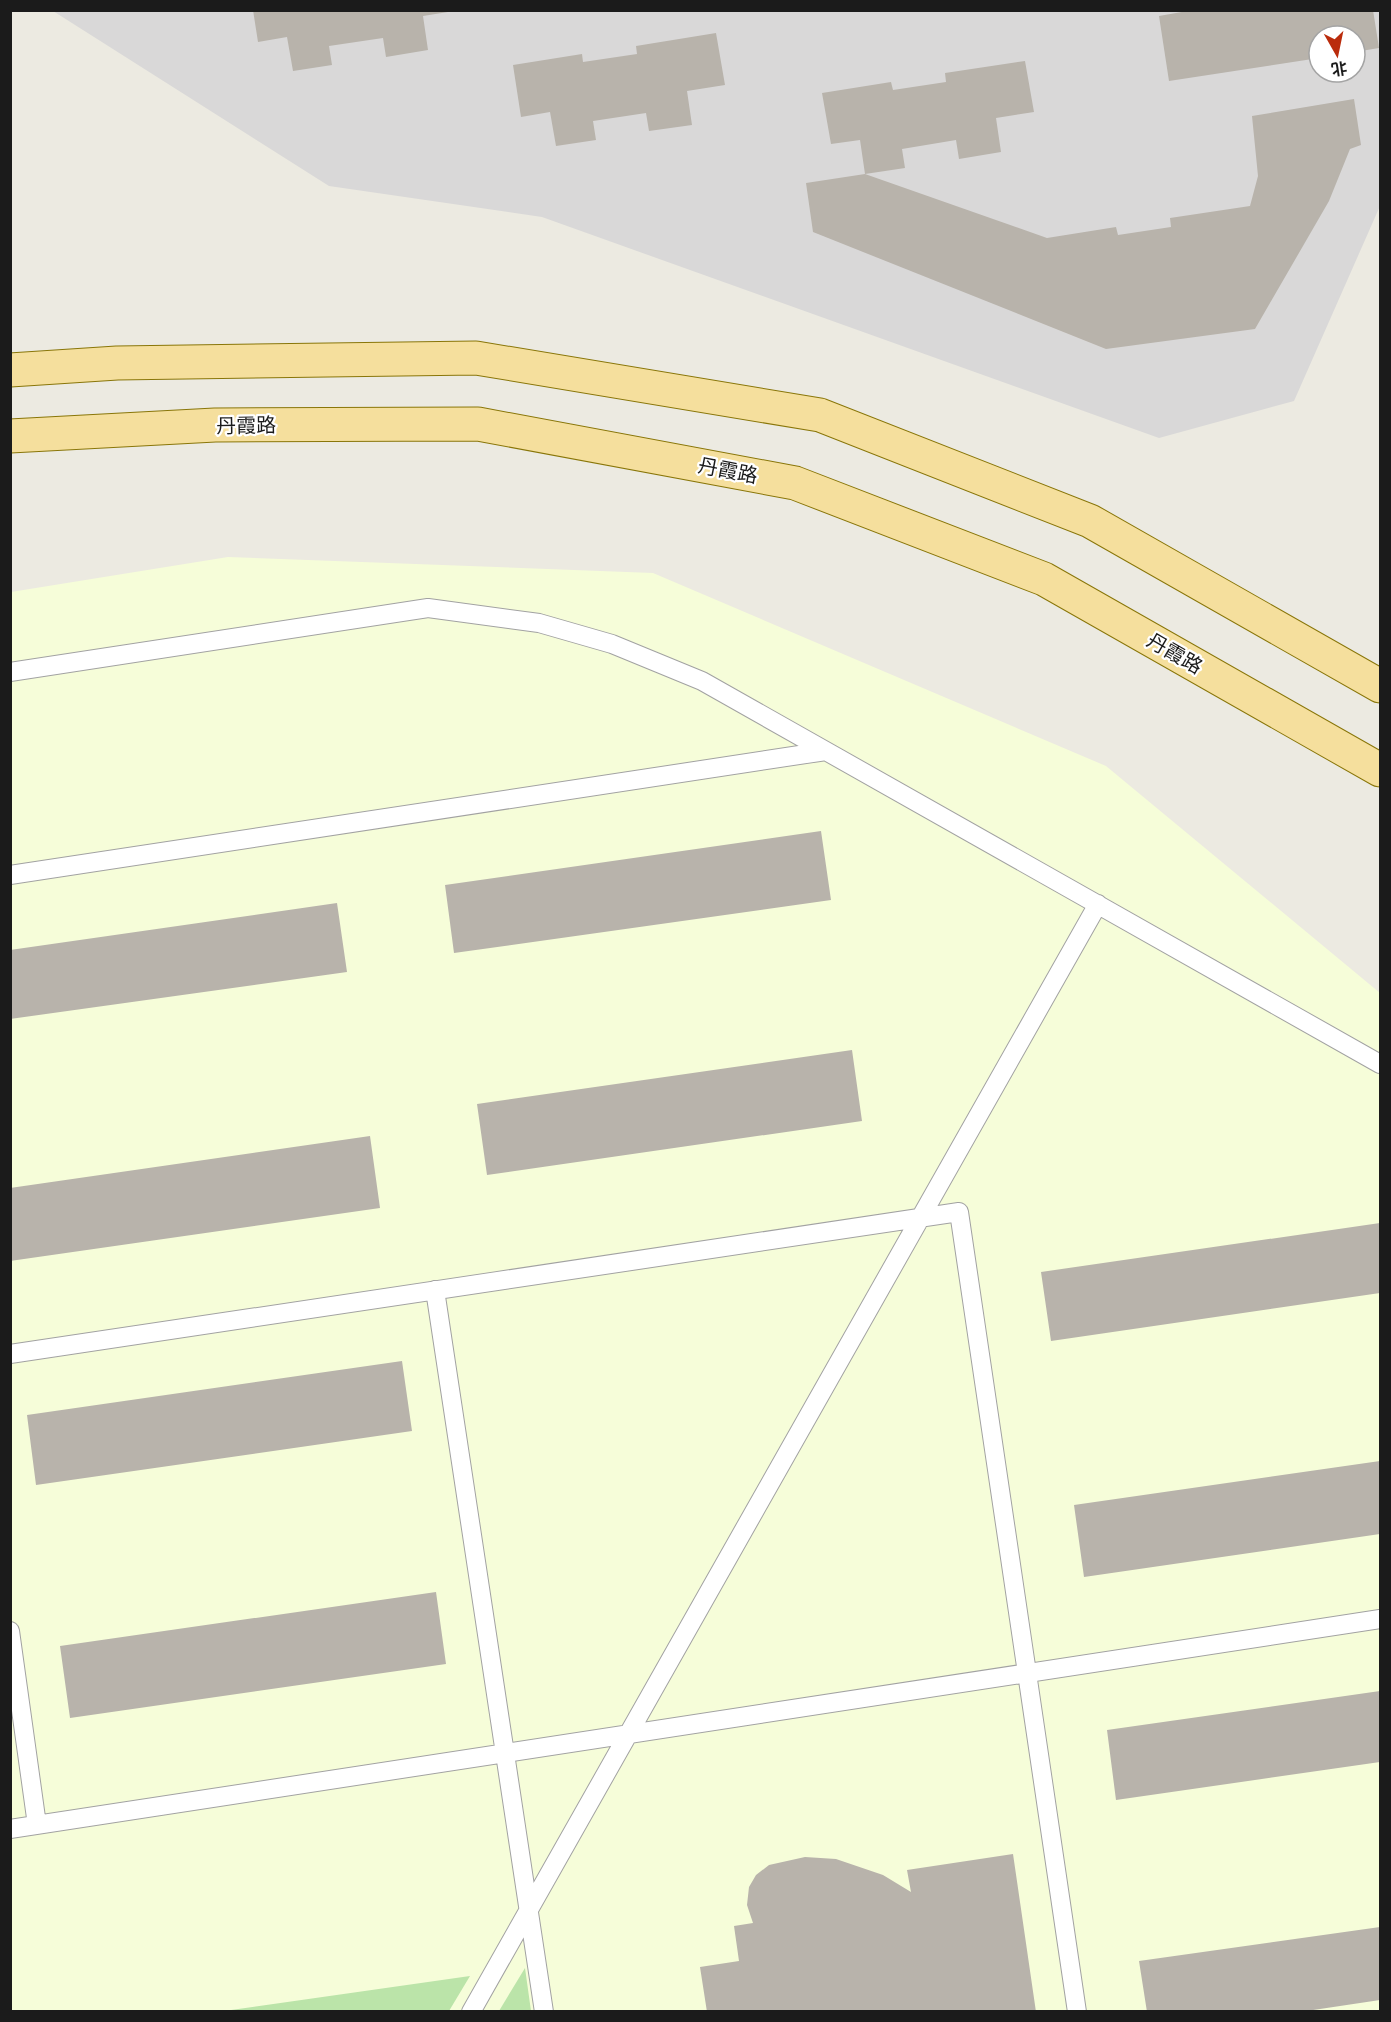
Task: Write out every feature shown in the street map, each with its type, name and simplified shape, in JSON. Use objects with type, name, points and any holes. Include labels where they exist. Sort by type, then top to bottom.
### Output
[{"type":"main road","points":[[10,370],[117,363],[476,358],[820,415],[1090,521],[1380,686]]},
{"type":"main road","name":"丹霞路","points":[[10,436],[215,425],[478,424],[795,483],[1044,579],[1380,770]]},
{"type":"lane","points":[[10,672],[428,608],[539,622],[612,644],[702,681],[1380,1064]]},
{"type":"lane","points":[[10,875],[826,751]]},
{"type":"lane","points":[[471,2012],[1098,904]]},
{"type":"lane","points":[[10,1354],[959,1212],[1077,2012]]},
{"type":"lane","points":[[435,1290],[544,2012]]},
{"type":"lane","points":[[10,1829],[1380,1619]]},
{"type":"lane","points":[[10,1631],[37,1825]]},
{"type":"shaded area","points":[[53,11],[1380,11],[1380,206],[1294,401],[1159,438],[542,217],[329,186]]},
{"type":"shaded area","points":[[228,557],[653,573],[1106,766],[1380,993],[1380,2011],[11,2012],[11,592]]},
{"type":"green space","points":[[525,1968],[531,2011],[499,2011]]},
{"type":"green space","points":[[470,1976],[449,2011],[224,2011]]},
{"type":"building","points":[[253,10],[448,10],[448,12],[423,16],[428,50],[386,57],[383,38],[329,46],[332,65],[293,71],[287,37],[258,42]]},
{"type":"building","points":[[1193,10],[1373,10],[1379,48],[1367,50],[1367,24],[1307,24],[1307,60],[1169,81],[1159,16]]},
{"type":"building","points":[[716,33],[725,85],[687,91],[692,125],[649,131],[646,113],[593,121],[596,140],[556,146],[550,112],[521,117],[513,65],[582,54],[583,62],[637,54],[636,46]]},
{"type":"building","points":[[1025,61],[1034,112],[996,118],[1001,152],[959,159],[956,140],[902,149],[905,168],[865,174],[860,140],[831,144],[822,93],[891,82],[893,90],[946,82],[945,73]]},
{"type":"building","points":[[1354,99],[1361,145],[1350,149],[1329,201],[1255,329],[1106,349],[813,232],[806,183],[865,174],[1047,238],[1116,227],[1118,235],[1171,227],[1170,218],[1250,206],[1258,176],[1252,116]]},
{"type":"building","points":[[821,831],[831,900],[454,953],[445,885]]},
{"type":"building","points":[[337,903],[347,972],[10,1019],[10,950]]},
{"type":"building","points":[[852,1050],[862,1121],[487,1175],[477,1104]]},
{"type":"building","points":[[370,1136],[380,1208],[10,1261],[10,1188]]},
{"type":"building","points":[[1380,1223],[1380,1293],[1051,1341],[1041,1272]]},
{"type":"building","points":[[402,1361],[412,1431],[36,1485],[27,1415]]},
{"type":"building","points":[[1380,1461],[1380,1534],[1084,1577],[1074,1505]]},
{"type":"building","points":[[436,1592],[446,1664],[70,1718],[60,1646]]},
{"type":"building","points":[[1380,1691],[1380,1762],[1116,1800],[1107,1730]]},
{"type":"building","points":[[1013,1854],[1036,2012],[707,2012],[700,1967],[739,1961],[734,1926],[753,1923],[747,1905],[749,1887],[756,1875],[769,1865],[805,1857],[836,1859],[883,1875],[911,1892],[907,1870]]},
{"type":"building","points":[[1380,1927],[1380,2000],[1300,2012],[1147,2012],[1139,1961]]}]
